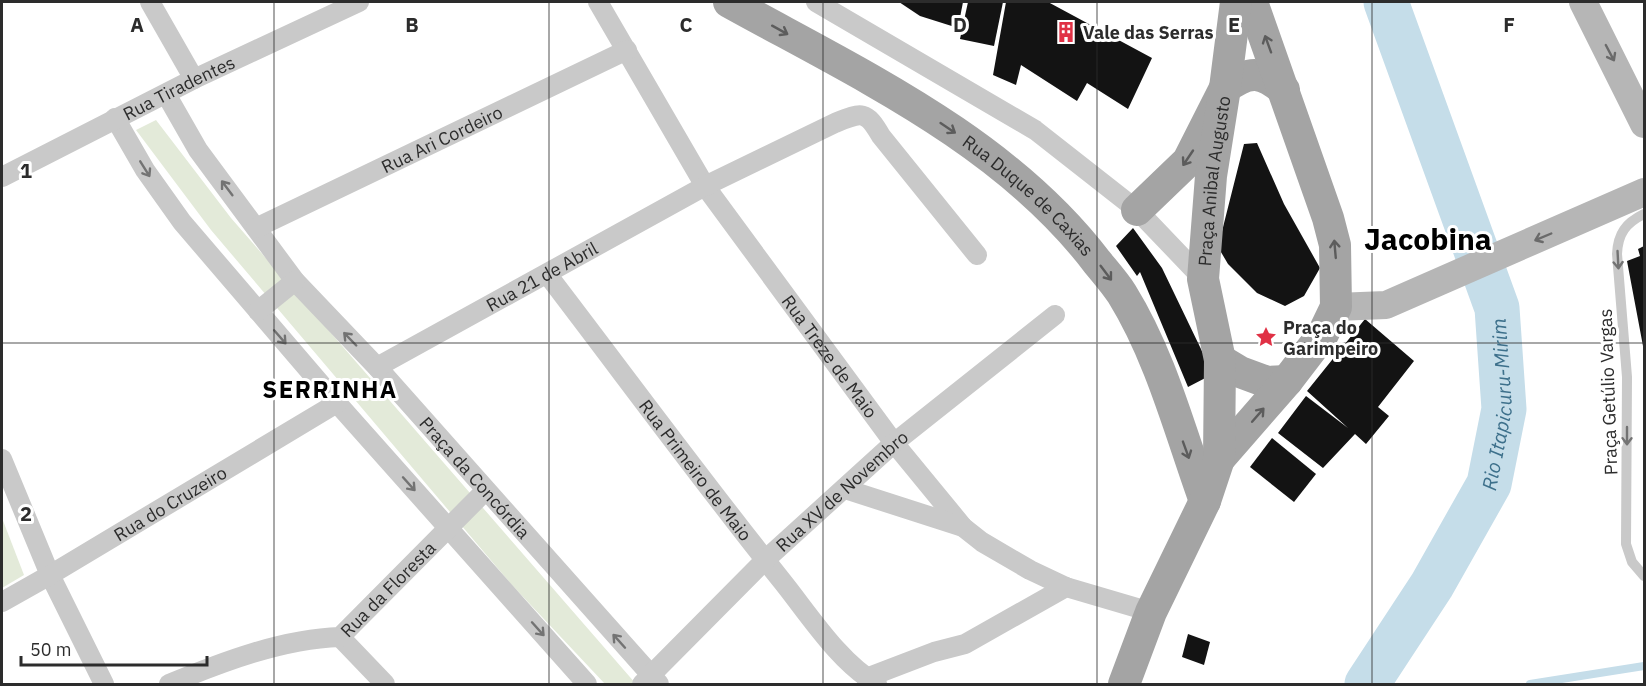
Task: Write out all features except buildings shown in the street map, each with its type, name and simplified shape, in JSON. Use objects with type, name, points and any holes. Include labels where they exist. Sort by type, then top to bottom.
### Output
[{"type":"main road","name":"Rua Duque de Caxias","points":[[729,2],[903,99],[1003,166],[1049,206],[1088,249],[1122,294],[1158,363],[1205,501]]},
{"type":"main road","name":"Praça Anibal Augusto","points":[[1219,459],[1220,360],[1203,279],[1211,176],[1236,2]]},
{"type":"main road","points":[[1124,684],[1151,612],[1205,501],[1219,459],[1287,381],[1323,334],[1336,308],[1335,245],[1328,218],[1252,2]]},
{"type":"main road","points":[[1583,2],[1644,124]]},
{"type":"main road","points":[[1137,210],[1188,161],[1225,88],[1236,80],[1253,74],[1270,79],[1284,90]]},
{"type":"main road","points":[[1336,308],[1386,305],[1644,192]]},
{"type":"main road","points":[[1220,360],[1240,372],[1267,382],[1287,381]]},
{"type":"street","points":[[150,2],[194,79]]},
{"type":"street","name":"Rua Tiradentes","points":[[2,177],[194,79],[359,2]]},
{"type":"street","name":"Rua Treze de Maio","points":[[598,2],[705,186],[894,443],[963,527],[982,542],[1030,570],[1066,587],[1151,612]]},
{"type":"street","points":[[819,2],[1035,130],[1137,210],[1203,279]]},
{"type":"street","name":"Rua Ari Cordeiro","points":[[256,228],[627,50]]},
{"type":"street","name":"Praça da Concórdia","points":[[166,94],[198,150],[295,281],[377,366],[650,682]]},
{"type":"street","points":[[705,186],[835,123],[856,115],[865,116],[871,119],[880,136],[977,255]]},
{"type":"street","points":[[115,118],[145,170],[182,222],[337,403],[587,684]]},
{"type":"street","name":"Rua 21 de Abril","points":[[377,366],[705,186]]},
{"type":"street","name":"Rua Primeiro de Maio","points":[[547,274],[765,560],[845,659],[872,681]]},
{"type":"street","points":[[258,311],[295,281]]},
{"type":"street","name":"Rua XV de Novembro","points":[[650,682],[765,560],[894,443],[1055,315]]},
{"type":"street","name":"Rua do Cruzeiro","points":[[2,602],[337,403]]},
{"type":"street","points":[[2,459],[50,575],[104,684]]},
{"type":"street","points":[[845,489],[963,527]]},
{"type":"street","name":"Rua da Floresta","points":[[169,684],[252,654],[318,638],[340,637],[485,491]]},
{"type":"street","points":[[872,681],[934,652],[965,644],[1066,587]]},
{"type":"street","points":[[340,637],[385,684]]},
{"type":"lane","name":"Praça Getúlio Vargas","points":[[1644,214],[1633,220],[1622,232],[1618,240],[1617,254],[1627,377],[1626,544],[1632,562],[1644,576]]},
{"type":"green space","points":[[156,120],[231,218],[636,684],[605,684],[511,584],[211,230],[136,130]]},
{"type":"green space","points":[[2,518],[24,575],[2,588]]},
{"type":"waterway","name":"Rio Itapicuru-Mirim","points":[[1367,684],[1432,585],[1489,484],[1504,409],[1497,308],[1386,2]]},
{"type":"waterway","points":[[1530,684],[1644,666]]},
{"type":"place","name":"Vale das Serras","points":[[1066,32]]},
{"type":"place","name":"Praça do Garimpeiro","points":[[1266,337]]},
{"type":"district","name":"Jacobina","points":[[1428,238]]},
{"type":"district","name":"SERRINHA","points":[[330,389]]}]
